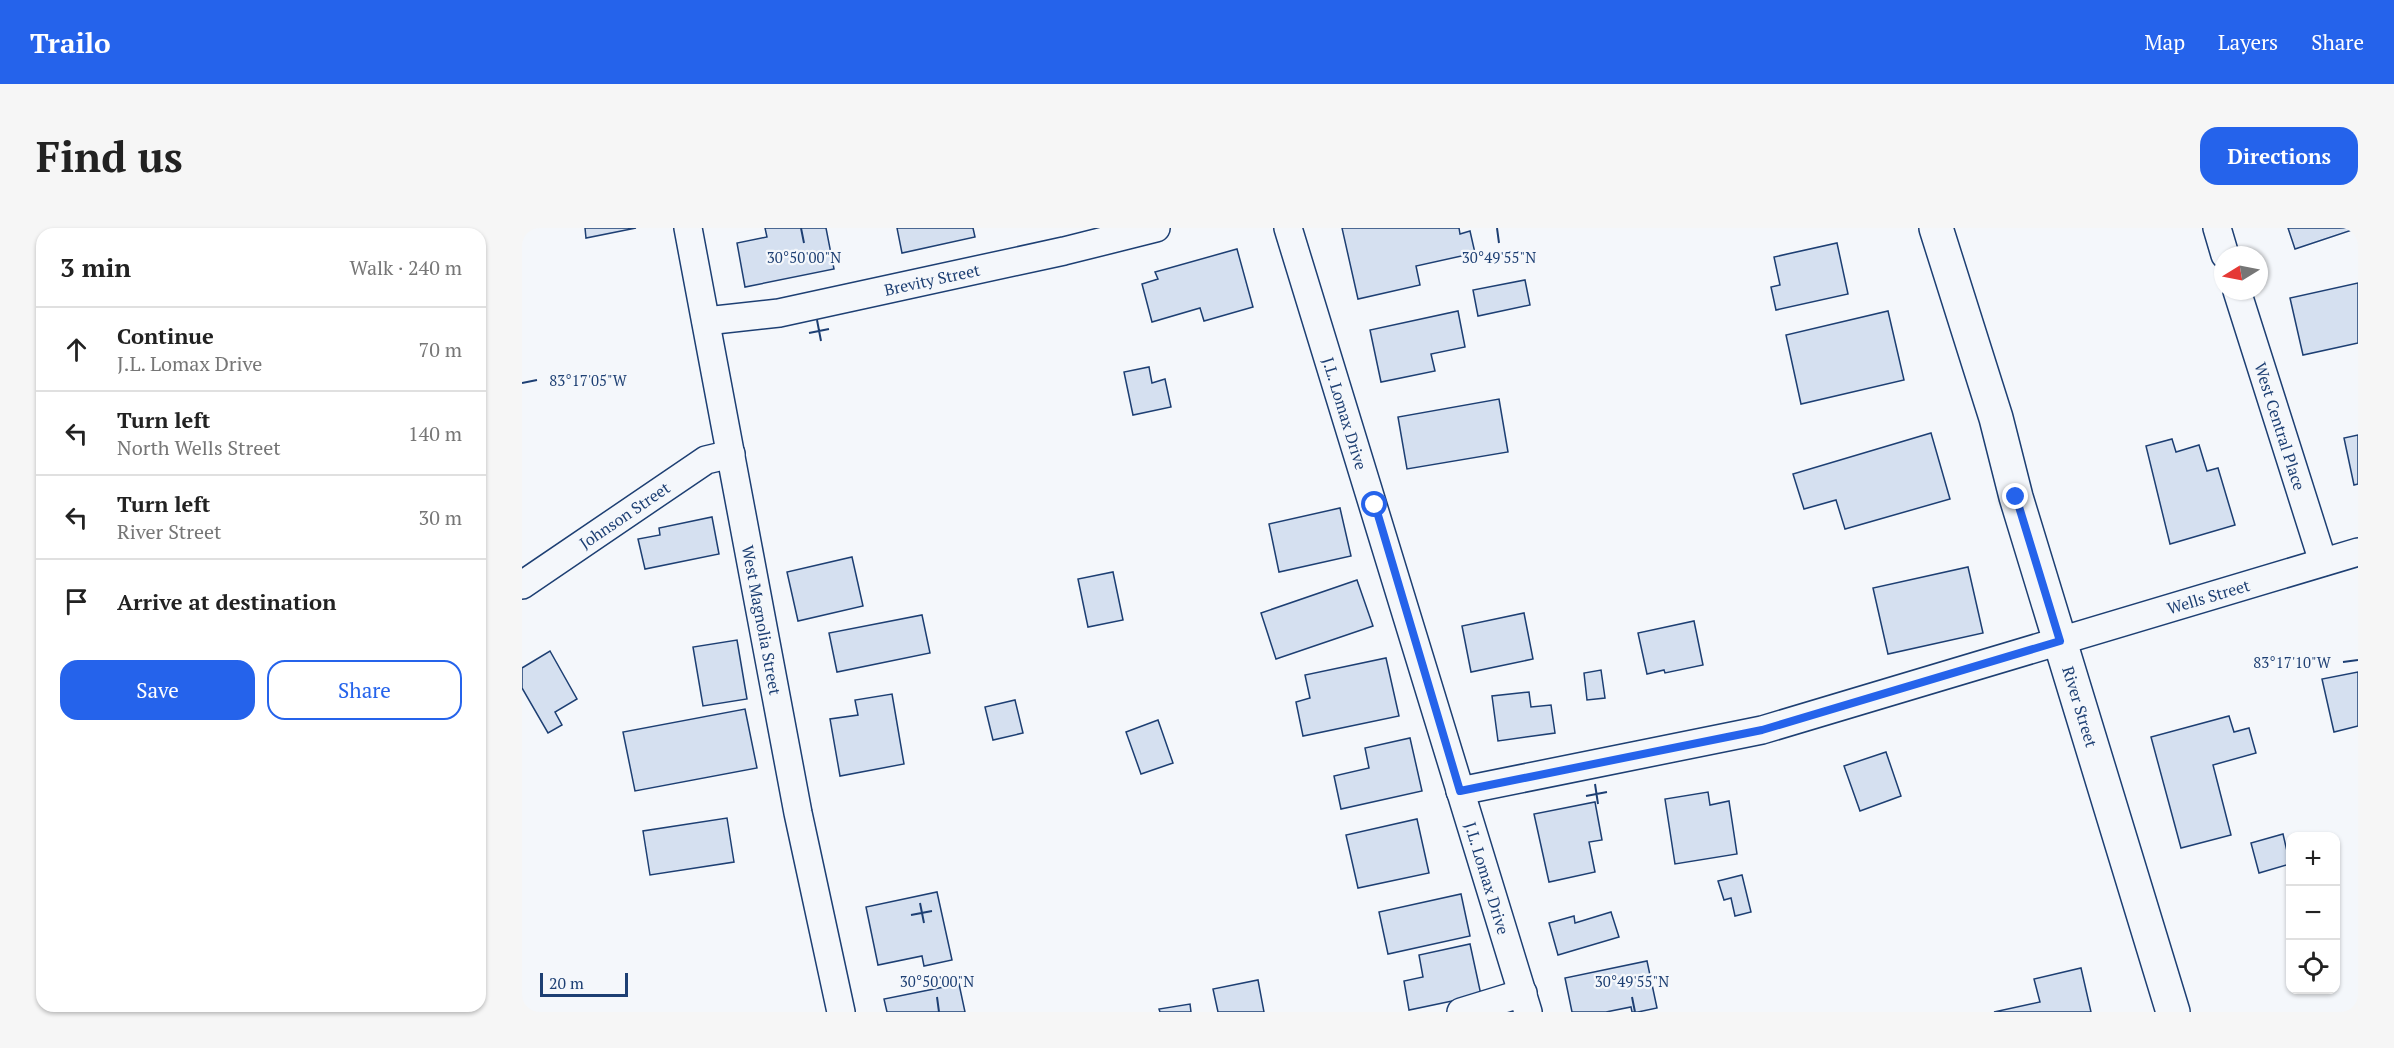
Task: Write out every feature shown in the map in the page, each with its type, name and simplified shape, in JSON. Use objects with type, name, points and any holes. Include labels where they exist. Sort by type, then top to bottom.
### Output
[{"type":"street","name":"West Magnolia Street","points":[[688,228],[798,813],[841,1012]]},
{"type":"street","name":"Brevity Street","points":[[706,321],[779,313],[1064,251],[1156,228]]},
{"type":"street","name":"J.L. Lomax Drive","points":[[1288,228],[1526,1002]]},
{"type":"street","name":"River Street","points":[[1936,228],[1996,418],[2060,641],[2173,1012]]},
{"type":"street","points":[[2217,228],[2222,246]]},
{"type":"street","name":"West Central Place","points":[[2240,300],[2323,562]]},
{"type":"street","name":"Johnson Street","points":[[522,585],[706,460],[731,454]]},
{"type":"street","name":"Wells Street","points":[[1460,791],[1762,730],[2358,552]]},
{"type":"street","points":[[1461,1012],[1526,1002]]},
{"type":"building","points":[[585,228],[636,228],[586,238]]},
{"type":"building","points":[[765,228],[826,228],[834,269],[745,287],[737,243],[767,237]]},
{"type":"building","points":[[897,228],[973,228],[975,237],[902,253]]},
{"type":"building","points":[[1342,228],[1459,228],[1460,234],[1470,231],[1475,253],[1416,266],[1420,285],[1358,299]]},
{"type":"building","points":[[2288,228],[2358,228],[2295,249]]},
{"type":"building","points":[[1837,243],[1848,294],[1776,310],[1771,287],[1780,285],[1774,257]]},
{"type":"building","points":[[1237,249],[1253,307],[1204,321],[1200,308],[1152,322],[1142,284],[1158,279],[1155,272]]},
{"type":"building","points":[[1525,280],[1530,305],[1478,316],[1473,290]]},
{"type":"building","points":[[2358,283],[2358,343],[2303,355],[2290,298]]},
{"type":"building","points":[[1458,311],[1465,347],[1431,354],[1435,371],[1381,382],[1370,330]]},
{"type":"building","points":[[1888,311],[1904,380],[1801,404],[1786,335]]},
{"type":"building","points":[[1149,367],[1152,383],[1165,379],[1171,407],[1133,415],[1124,372]]},
{"type":"building","points":[[1499,399],[1508,452],[1407,469],[1398,417]]},
{"type":"building","points":[[1931,433],[1950,499],[1845,529],[1836,500],[1804,509],[1793,474]]},
{"type":"building","points":[[2358,435],[2358,484],[2354,485],[2344,438]]},
{"type":"building","points":[[2172,439],[2176,452],[2199,445],[2207,471],[2218,468],[2235,525],[2170,544],[2146,446]]},
{"type":"building","points":[[1340,508],[1351,556],[1279,572],[1269,524]]},
{"type":"building","points":[[712,517],[719,554],[645,569],[638,539],[660,535],[659,528]]},
{"type":"building","points":[[852,557],[863,606],[798,621],[787,572]]},
{"type":"building","points":[[1968,567],[1983,633],[1888,654],[1873,588]]},
{"type":"building","points":[[1113,572],[1123,620],[1088,627],[1078,579]]},
{"type":"building","points":[[1357,580],[1373,626],[1276,659],[1261,613]]},
{"type":"building","points":[[1524,613],[1533,659],[1471,672],[1462,626]]},
{"type":"building","points":[[922,615],[930,653],[837,672],[829,633]]},
{"type":"building","points":[[1694,621],[1703,665],[1665,673],[1664,670],[1647,674],[1638,633]]},
{"type":"building","points":[[737,640],[747,699],[703,706],[693,647]]},
{"type":"building","points":[[550,651],[577,699],[555,712],[562,725],[548,733],[522,688],[522,668]]},
{"type":"building","points":[[1386,658],[1399,716],[1303,736],[1296,702],[1310,698],[1305,675]]},
{"type":"building","points":[[1601,670],[1605,698],[1587,700],[1584,673]]},
{"type":"building","points":[[2358,672],[2358,726],[2334,732],[2322,679]]},
{"type":"building","points":[[1529,692],[1531,707],[1551,705],[1555,733],[1498,741],[1492,696]]},
{"type":"building","points":[[892,694],[904,764],[840,776],[830,719],[858,715],[855,700]]},
{"type":"building","points":[[1015,700],[1023,733],[993,740],[985,707]]},
{"type":"building","points":[[745,709],[757,768],[635,791],[623,732]]},
{"type":"building","points":[[2229,716],[2234,732],[2249,728],[2256,753],[2213,765],[2231,835],[2181,848],[2151,737]]},
{"type":"building","points":[[1158,720],[1173,763],[1141,774],[1126,732]]},
{"type":"building","points":[[1410,738],[1422,791],[1341,809],[1334,776],[1369,768],[1365,748]]},
{"type":"building","points":[[1886,752],[1901,796],[1860,811],[1844,766]]},
{"type":"building","points":[[1708,792],[1710,805],[1729,801],[1737,854],[1675,864],[1665,799]]},
{"type":"building","points":[[1595,802],[1602,840],[1589,842],[1595,872],[1549,882],[1534,814]]},
{"type":"building","points":[[727,818],[734,862],[650,875],[643,831]]},
{"type":"building","points":[[1417,819],[1429,873],[1358,888],[1346,835]]},
{"type":"building","points":[[2283,834],[2286,865],[2259,873],[2251,843]]},
{"type":"building","points":[[1742,875],[1751,912],[1735,916],[1731,898],[1724,900],[1718,881]]},
{"type":"building","points":[[937,892],[952,960],[924,966],[922,956],[878,965],[866,907]]},
{"type":"building","points":[[1461,894],[1470,936],[1388,954],[1379,912]]},
{"type":"building","points":[[1611,912],[1619,937],[1558,955],[1549,923],[1574,916],[1575,923]]},
{"type":"building","points":[[1470,944],[1481,995],[1409,1010],[1404,981],[1423,977],[1419,955]]},
{"type":"building","points":[[1647,961],[1657,1008],[1638,1012],[1632,1012],[1631,1007],[1606,1012],[1572,1012],[1565,978]]},
{"type":"building","points":[[2081,968],[2091,1012],[1994,1012],[2040,1002],[2034,979]]},
{"type":"building","points":[[1258,980],[1264,1012],[1218,1012],[1213,989]]},
{"type":"building","points":[[959,984],[965,1012],[887,1012],[884,999]]},
{"type":"building","points":[[1190,1004],[1191,1012],[1160,1012],[1159,1009]]},
{"type":"route","points":[[1375,505],[1460,791],[1762,730],[2060,641],[2016,497]]}]
